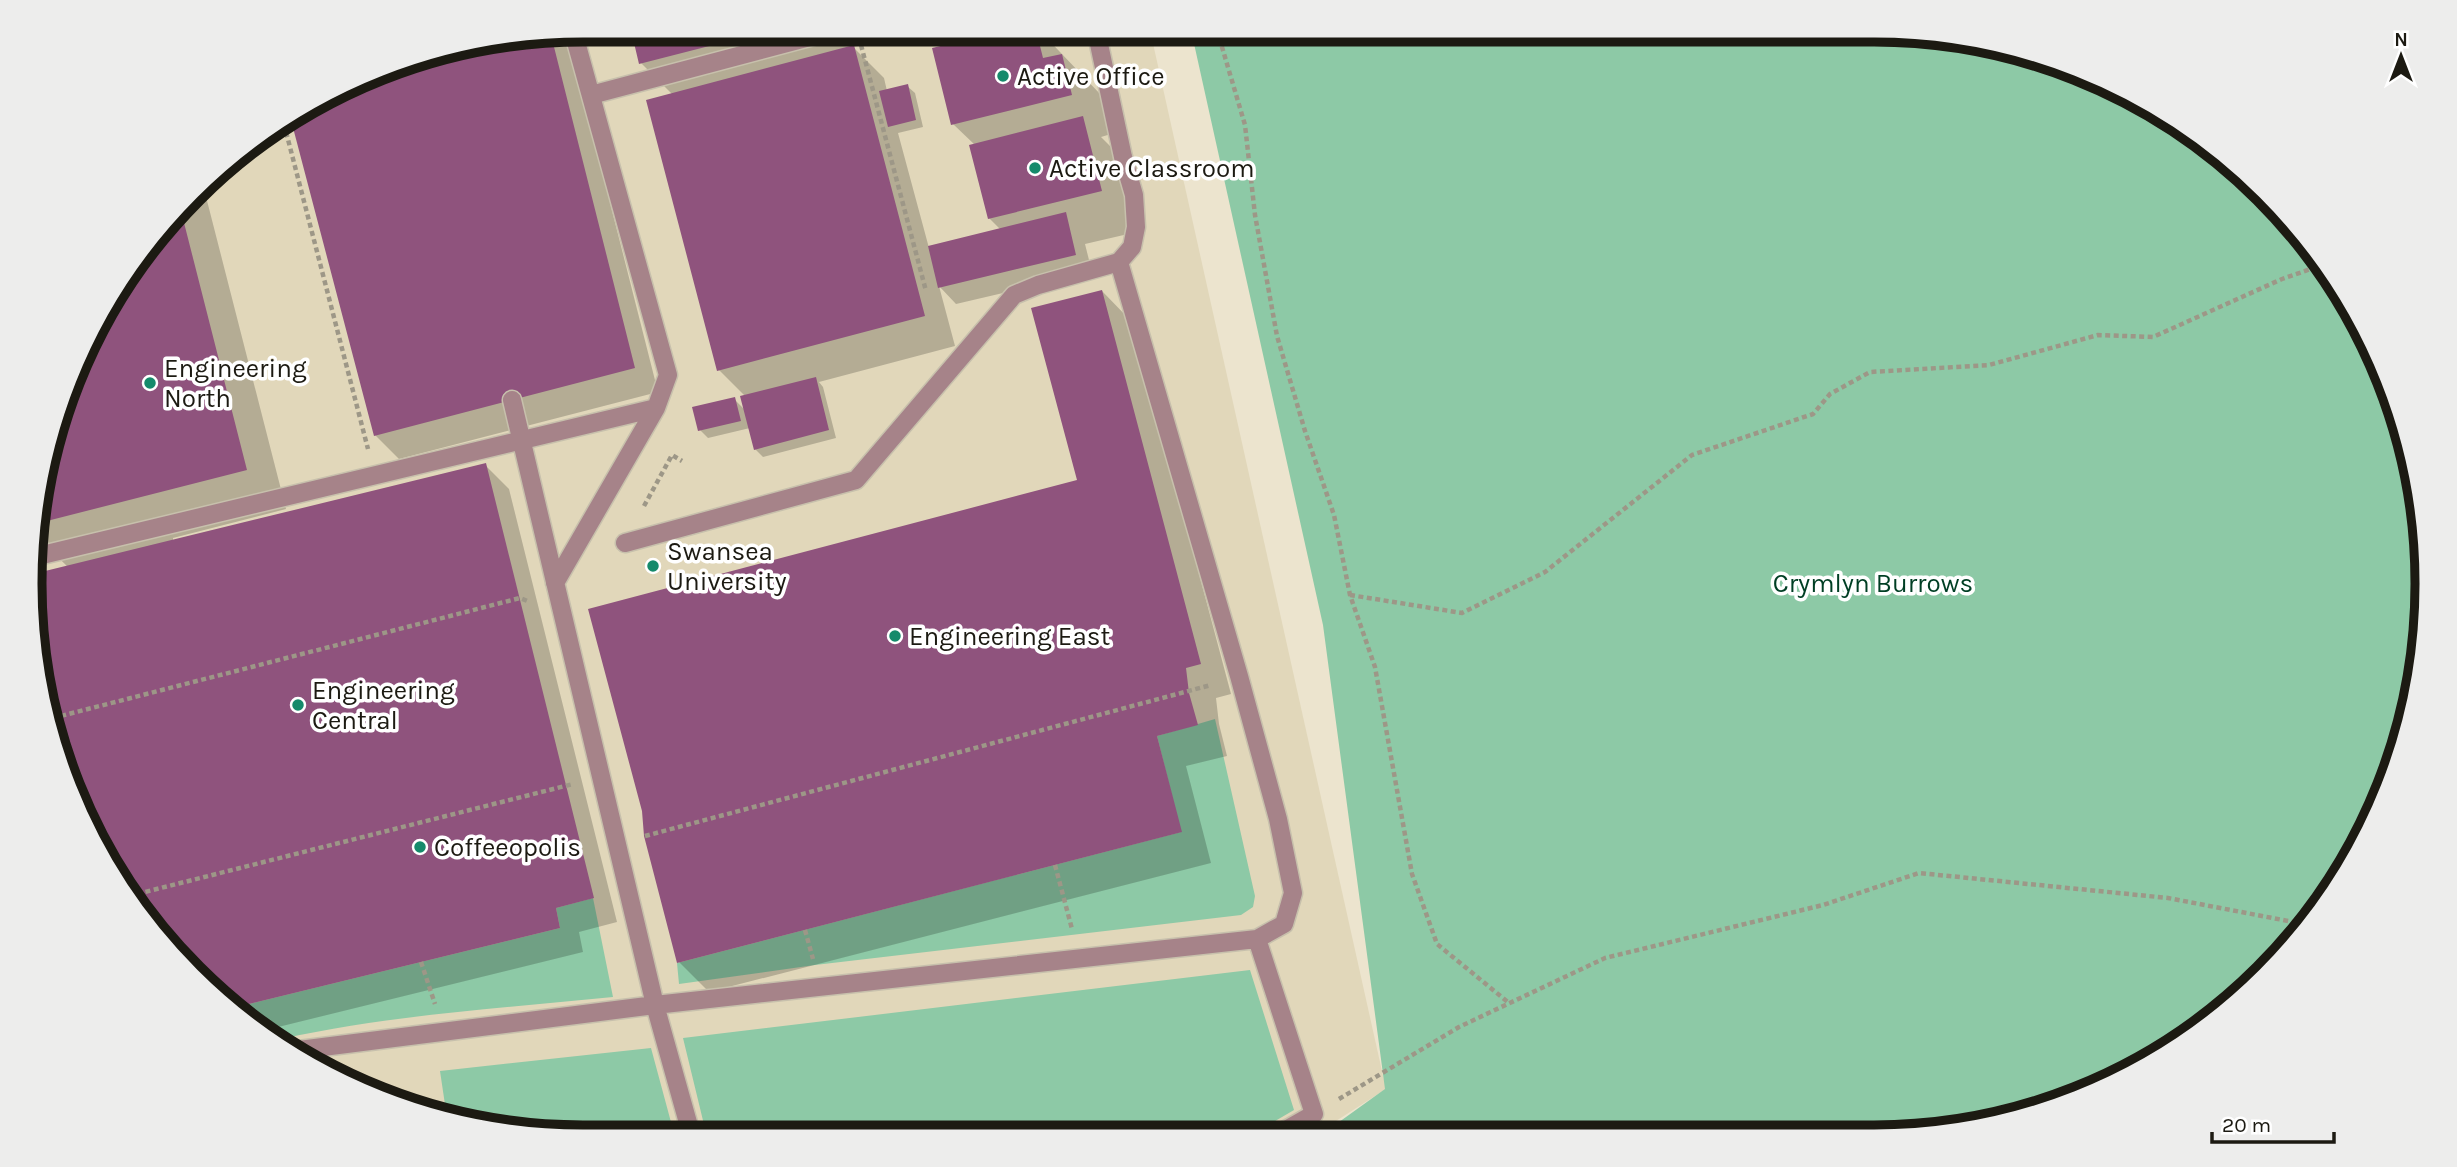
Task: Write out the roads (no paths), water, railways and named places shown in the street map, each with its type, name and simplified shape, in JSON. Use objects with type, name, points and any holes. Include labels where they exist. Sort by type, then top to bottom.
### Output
[{"type":"street","points":[[555,583],[656,408],[668,375],[576,42]]},
{"type":"street","points":[[591,94],[789,42]]},
{"type":"street","points":[[625,543],[856,480],[1014,295],[1038,285],[1119,262],[1132,247],[1136,228],[1134,195],[1123,157],[1099,42]]},
{"type":"street","points":[[308,1049],[655,1005],[1257,939],[1284,924],[1293,893],[1278,819],[1240,676],[1119,262]]},
{"type":"street","points":[[512,400],[655,1005],[689,1125]]},
{"type":"street","points":[[43,554],[656,408]]},
{"type":"street","points":[[1257,939],[1314,1114],[1295,1125]]},
{"type":"place","name":"Active Office","points":[[1003,76]]},
{"type":"place","name":"Active Classroom","points":[[1035,168]]},
{"type":"place","name":"Engineering North","points":[[150,383]]},
{"type":"place","name":"Swansea University","points":[[653,566]]},
{"type":"place","name":"Engineering East","points":[[895,636]]},
{"type":"place","name":"Engineering Central","points":[[298,705]]},
{"type":"place","name":"Coffeeopolis","points":[[420,847]]},
{"type":"park label","name":"Crymlyn Burrows","points":[[1873,583]]}]
